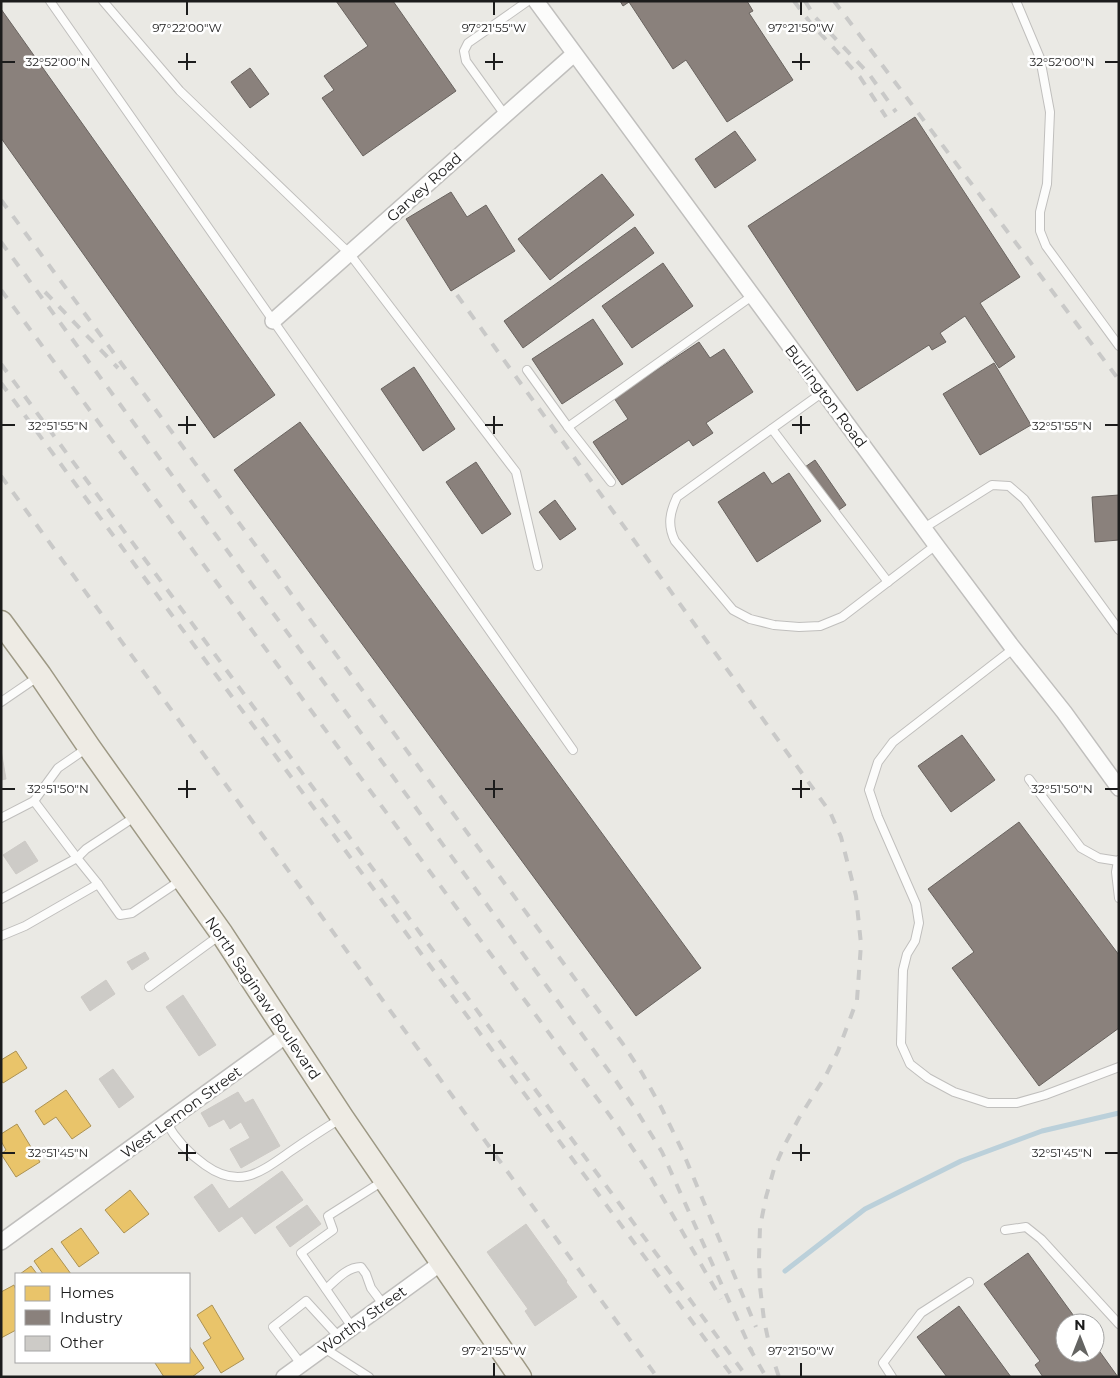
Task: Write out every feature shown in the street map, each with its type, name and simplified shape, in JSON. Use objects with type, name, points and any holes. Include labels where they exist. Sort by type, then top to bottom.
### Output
[{"type":"main road","name":"North Saginaw Boulevard","points":[[1,622],[222,934],[342,1117],[520,1377]]},
{"type":"street","name":"Burlington Road","points":[[536,1],[936,545],[1013,648],[1064,712],[1119,788]]},
{"type":"street","name":"Garvey Road","points":[[273,321],[574,54]]},
{"type":"street","name":"West Lemon Street","points":[[1,1242],[288,1034]]},
{"type":"street","name":"Worthy Street","points":[[284,1377],[441,1262]]},
{"type":"lane","points":[[50,1],[573,750]]},
{"type":"lane","points":[[103,1],[180,90],[349,253],[516,472],[538,566]]},
{"type":"lane","points":[[505,115],[466,61],[464,51],[468,43],[528,1]]},
{"type":"lane","points":[[1016,1],[1040,58],[1050,112],[1048,184],[1040,212],[1040,231],[1046,246],[1119,346]]},
{"type":"lane","points":[[568,427],[752,296]]},
{"type":"lane","points":[[527,370],[568,427],[612,482]]},
{"type":"lane","points":[[823,392],[677,497],[672,508],[670,520],[670,532],[675,541],[734,610],[750,619],[774,625],[799,627],[820,626],[842,617],[936,545]]},
{"type":"lane","points":[[772,429],[888,582]]},
{"type":"lane","points":[[924,528],[992,485],[1010,486],[1024,499],[1119,630]]},
{"type":"lane","points":[[1013,648],[893,742],[878,762],[869,790],[878,817],[916,904],[919,923],[915,941],[907,954],[903,970],[901,1044],[910,1064],[928,1078],[954,1092],[988,1102],[1017,1102],[1046,1095],[1119,1067]]},
{"type":"lane","points":[[1,702],[40,675]]},
{"type":"lane","points":[[1,818],[34,801],[58,768],[89,747]]},
{"type":"lane","points":[[1029,779],[1082,848],[1099,858],[1118,861],[1116,872],[1119,898]]},
{"type":"lane","points":[[34,801],[120,915],[132,913],[183,879]]},
{"type":"lane","points":[[1,899],[77,858],[86,848],[138,815]]},
{"type":"lane","points":[[1,936],[25,926],[98,884]]},
{"type":"lane","points":[[149,987],[222,934]]},
{"type":"lane","points":[[166,1122],[175,1137],[190,1155],[214,1171],[226,1176],[242,1177],[258,1173],[342,1117]]},
{"type":"lane","points":[[352,1327],[301,1253],[333,1230],[328,1216],[385,1180]]},
{"type":"lane","points":[[1005,1230],[1026,1227],[1034,1233],[1119,1324]]},
{"type":"lane","points":[[326,1289],[348,1271],[361,1267],[366,1274],[371,1288],[383,1304]]},
{"type":"lane","points":[[892,1377],[883,1363],[921,1313],[969,1282]]},
{"type":"lane","points":[[301,1364],[273,1328],[306,1301],[339,1337]]},
{"type":"lane","points":[[324,1348],[369,1377]]},
{"type":"building: Homes","points":[[16,1051],[27,1068],[3,1083],[1,1080],[1,1060]]},
{"type":"building: Homes","points":[[66,1090],[91,1126],[72,1139],[56,1117],[44,1125],[35,1111]]},
{"type":"building: Homes","points":[[17,1124],[40,1162],[16,1177],[1,1154],[6,1150],[1,1141],[1,1134]]},
{"type":"building: Homes","points":[[130,1190],[149,1214],[124,1233],[105,1210]]},
{"type":"building: Homes","points":[[81,1228],[99,1253],[79,1267],[61,1242]]},
{"type":"building: Homes","points":[[52,1248],[70,1273],[42,1273],[34,1261]]},
{"type":"building: Homes","points":[[31,1266],[36,1273],[21,1273]]},
{"type":"building: Homes","points":[[14,1285],[15,1331],[1,1338],[1,1292]]},
{"type":"building: Homes","points":[[212,1305],[244,1359],[221,1373],[203,1343],[211,1338],[197,1315]]},
{"type":"building: Homes","points":[[190,1347],[204,1368],[192,1377],[164,1377],[155,1363],[190,1363]]},
{"type":"building: Industry","points":[[336,1],[393,1],[456,91],[363,156],[322,98],[334,90],[324,76],[368,46]]},
{"type":"building: Industry","points":[[620,1],[747,1],[753,11],[749,13],[793,80],[727,122],[686,60],[673,69],[629,2],[623,6]]},
{"type":"building: Industry","points":[[1,9],[275,395],[214,438],[1,138]]},
{"type":"building: Industry","points":[[250,68],[269,94],[250,108],[231,82]]},
{"type":"building: Industry","points":[[915,117],[1020,277],[980,303],[1015,357],[999,368],[965,316],[940,333],[946,342],[932,350],[929,345],[857,391],[748,226]]},
{"type":"building: Industry","points":[[735,131],[756,160],[715,188],[695,159]]},
{"type":"building: Industry","points":[[602,174],[634,215],[550,280],[518,239]]},
{"type":"building: Industry","points":[[451,192],[467,217],[486,205],[515,251],[451,291],[406,219]]},
{"type":"building: Industry","points":[[635,227],[654,253],[523,348],[504,321]]},
{"type":"building: Industry","points":[[663,263],[693,306],[632,348],[602,306]]},
{"type":"building: Industry","points":[[593,319],[623,364],[562,404],[532,359]]},
{"type":"building: Industry","points":[[699,342],[710,358],[724,349],[753,392],[706,423],[713,433],[693,446],[689,440],[622,485],[593,442],[628,419],[614,398]]},
{"type":"building: Industry","points":[[994,363],[1031,425],[980,455],[943,394]]},
{"type":"building: Industry","points":[[414,367],[455,429],[423,451],[381,389]]},
{"type":"building: Industry","points":[[300,422],[701,968],[636,1016],[234,470]]},
{"type":"building: Industry","points":[[815,460],[846,505],[836,512],[805,467]]},
{"type":"building: Industry","points":[[476,462],[511,514],[482,534],[446,482]]},
{"type":"building: Industry","points":[[764,472],[772,484],[789,473],[821,521],[757,562],[718,502]]},
{"type":"building: Industry","points":[[1119,495],[1119,540],[1095,542],[1092,497]]},
{"type":"building: Industry","points":[[555,500],[576,529],[560,540],[539,512]]},
{"type":"building: Industry","points":[[962,735],[995,780],[951,812],[918,766]]},
{"type":"building: Industry","points":[[1019,822],[1119,955],[1119,1028],[1039,1086],[952,968],[974,952],[928,889]]},
{"type":"building: Industry","points":[[1028,1253],[1072,1313],[1055,1313],[1055,1363],[1105,1363],[1105,1359],[1118,1377],[1043,1377],[1035,1365],[1040,1361],[984,1284]]},
{"type":"building: Industry","points":[[959,1306],[1011,1377],[947,1377],[917,1337]]},
{"type":"building: Other","points":[[1,750],[6,779],[1,780]]},
{"type":"building: Other","points":[[25,841],[38,861],[16,874],[3,855]]},
{"type":"building: Other","points":[[145,952],[149,959],[132,970],[127,962]]},
{"type":"building: Other","points":[[106,980],[115,994],[90,1011],[81,997]]},
{"type":"building: Other","points":[[183,995],[216,1045],[199,1056],[166,1007]]},
{"type":"building: Other","points":[[113,1069],[134,1097],[119,1108],[99,1079]]},
{"type":"building: Other","points":[[238,1092],[245,1103],[253,1099],[280,1146],[241,1168],[230,1149],[250,1138],[241,1122],[230,1129],[224,1119],[209,1127],[201,1113]]},
{"type":"building: Other","points":[[282,1171],[303,1200],[255,1234],[242,1216],[219,1232],[194,1197],[212,1184],[229,1209]]},
{"type":"building: Other","points":[[307,1205],[321,1224],[290,1247],[276,1227]]},
{"type":"building: Other","points":[[526,1224],[577,1297],[535,1326],[525,1311],[528,1309],[487,1252]]},
{"type":"waterway","points":[[785,1271],[865,1209],[961,1161],[1042,1131],[1119,1113]]},
{"type":"railway","points":[[794,1],[809,21],[860,77],[886,117]]},
{"type":"railway","points":[[805,1],[815,17],[869,74],[896,112]]},
{"type":"railway","points":[[834,1],[1119,380]]},
{"type":"railway","points":[[1,200],[623,1044],[661,1107],[682,1150],[756,1327]]},
{"type":"railway","points":[[1,242],[638,1113],[662,1152],[752,1352]]},
{"type":"railway","points":[[1,290],[619,1128],[645,1167],[721,1299]]},
{"type":"railway","points":[[45,292],[118,368]]},
{"type":"railway","points":[[457,295],[830,812],[841,837],[856,896],[861,944],[857,1000],[838,1051],[826,1075],[799,1118],[774,1169],[760,1227],[760,1287],[764,1320],[771,1353],[779,1377]]},
{"type":"railway","points":[[1,364],[747,1377]]},
{"type":"railway","points":[[1,383],[733,1377]]},
{"type":"railway","points":[[1,476],[657,1377]]},
{"type":"railway","points":[[749,1347],[766,1377]]}]
